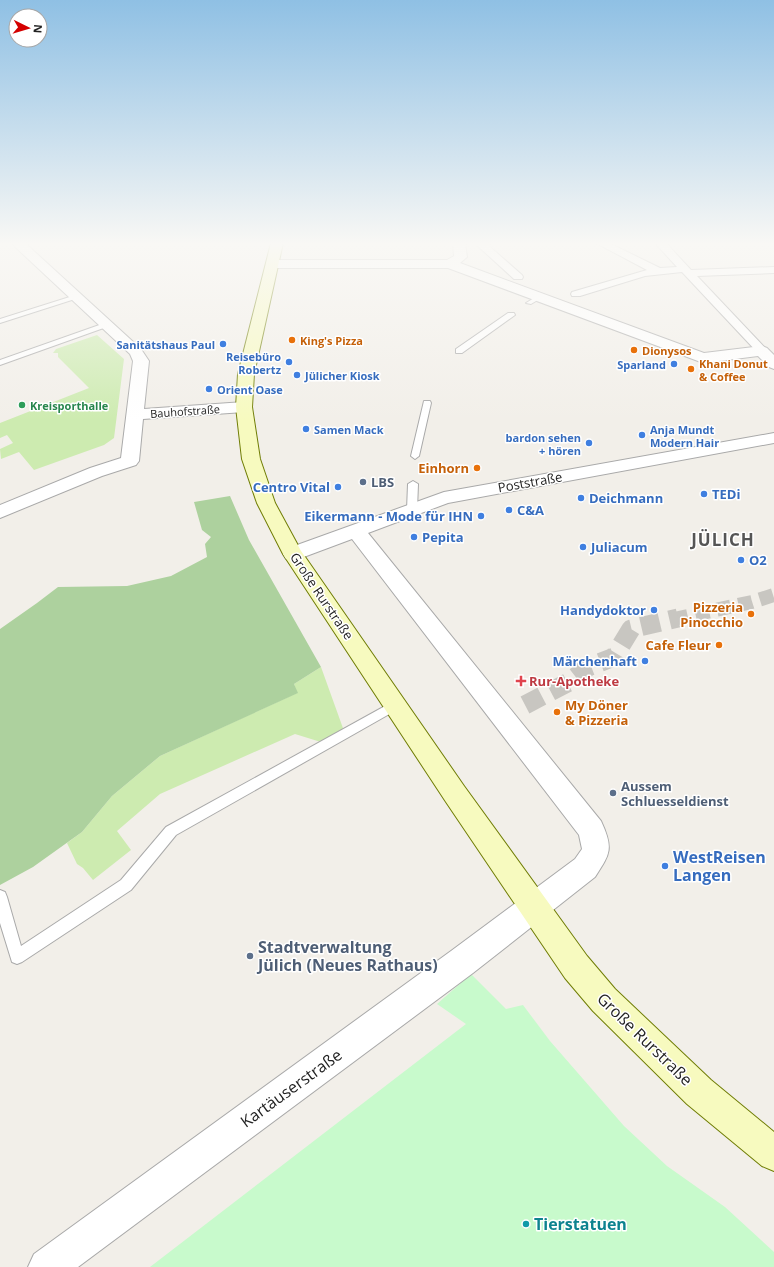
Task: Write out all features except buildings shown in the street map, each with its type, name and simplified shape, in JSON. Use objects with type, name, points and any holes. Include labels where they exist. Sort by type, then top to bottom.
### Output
[{"type":"main road","name":"Große Rurstraße","points":[[264,302],[246,374],[244,407],[251,458],[266,503],[294,554],[533,907],[576,967],[604,1000],[699,1092],[774,1154]]},
{"type":"street","name":"Bauhofstraße","points":[[82,302],[136,352],[141,361],[135,415],[244,407]]},
{"type":"street","points":[[540,302],[703,358],[762,351]]},
{"type":"street","points":[[716,302],[774,364]]},
{"type":"street","points":[[0,512],[96,472],[130,461],[135,415]]},
{"type":"street","name":"Poststraße","points":[[294,554],[444,498],[774,438]]},
{"type":"street","points":[[356,530],[592,830],[596,852],[585,868],[533,907]]},
{"type":"street","name":"Kartäuserstraße","points":[[47,1267],[462,962],[533,907]]},
{"type":"lane","points":[[0,321],[60,302]]},
{"type":"lane","points":[[459,351],[511,315]]},
{"type":"lane","points":[[0,363],[108,325]]},
{"type":"lane","points":[[415,456],[427,403]]},
{"type":"lane","points":[[412,510],[414,484]]},
{"type":"lane","points":[[0,897],[17,957],[126,886],[171,831],[396,705]]},
{"type":"green space","points":[[97,335],[124,359],[114,438],[104,445],[34,470],[19,452],[1,459],[0,449],[13,443],[7,435],[0,438],[0,423],[89,388],[58,357],[58,353],[53,353],[56,349]]},
{"type":"green space","points":[[230,496],[249,540],[321,667],[294,684],[298,693],[160,756],[112,796],[82,832],[33,867],[0,885],[0,629],[58,587],[127,586],[171,576],[207,557],[205,544],[211,537],[202,530],[194,502]]},
{"type":"green space","points":[[321,667],[344,731],[324,743],[295,734],[160,794],[117,831],[131,850],[93,880],[83,868],[77,864],[67,843],[82,832],[112,796],[160,756],[297,693],[294,684]]},
{"type":"green space","points":[[471,974],[506,1009],[523,1005],[550,1041],[624,1126],[667,1166],[725,1207],[774,1252],[774,1267],[150,1267],[466,1024],[437,1004]]},
{"type":"tunnel","points":[[674,619],[752,602],[774,595]]},
{"type":"tunnel","points":[[525,705],[569,682],[588,667],[614,657],[631,629],[678,618]]},
{"type":"place","name":"King's Pizza","points":[[292,340]]},
{"type":"place","name":"Sanitätshaus Paul","points":[[223,344]]},
{"type":"place","name":"Dionysos","points":[[634,350]]},
{"type":"place","name":"Reisebüro Robertz","points":[[289,362]]},
{"type":"place","name":"Sparland","points":[[674,364]]},
{"type":"place","name":"Khani Donut & Coffee","points":[[691,369]]},
{"type":"place","name":"Jülicher Kiosk","points":[[297,375]]},
{"type":"place","name":"Orient Oase","points":[[209,389]]},
{"type":"place","name":"Kreisporthalle","points":[[22,405]]},
{"type":"place","name":"Samen Mack","points":[[306,429]]},
{"type":"place","name":"Anja Mundt Modern Hair","points":[[642,435]]},
{"type":"place","name":"bardon sehen + hören","points":[[589,443]]},
{"type":"place","name":"Einhorn","points":[[477,468]]},
{"type":"place","name":"LBS","points":[[363,482]]},
{"type":"place","name":"Centro Vital","points":[[338,487]]},
{"type":"place","name":"TEDi","points":[[704,494]]},
{"type":"place","name":"Deichmann","points":[[581,498]]},
{"type":"place","name":"C&A","points":[[509,510]]},
{"type":"place","name":"Eikermann - Mode für IHN","points":[[481,516]]},
{"type":"place","name":"Pepita","points":[[414,537]]},
{"type":"place","name":"Juliacum","points":[[583,547]]},
{"type":"place","name":"O2","points":[[741,560]]},
{"type":"place","name":"Handydoktor","points":[[654,610]]},
{"type":"place","name":"Pizzeria Pinocchio","points":[[751,614]]},
{"type":"place","name":"Cafe Fleur","points":[[719,645]]},
{"type":"place","name":"Märchenhaft","points":[[645,661]]},
{"type":"place","name":"Rur-Apotheke","points":[[521,681]]},
{"type":"place","name":"My Döner & Pizzeria","points":[[557,712]]},
{"type":"place","name":"Aussem Schluesseldienst","points":[[613,793]]},
{"type":"place","name":"WestReisen Langen","points":[[665,866]]},
{"type":"place","name":"Stadtverwaltung Jülich (Neues Rathaus)","points":[[250,956]]},
{"type":"place","name":"Tierstatuen","points":[[526,1224]]},
{"type":"district","name":"JÜLICH","points":[[723,539]]}]
